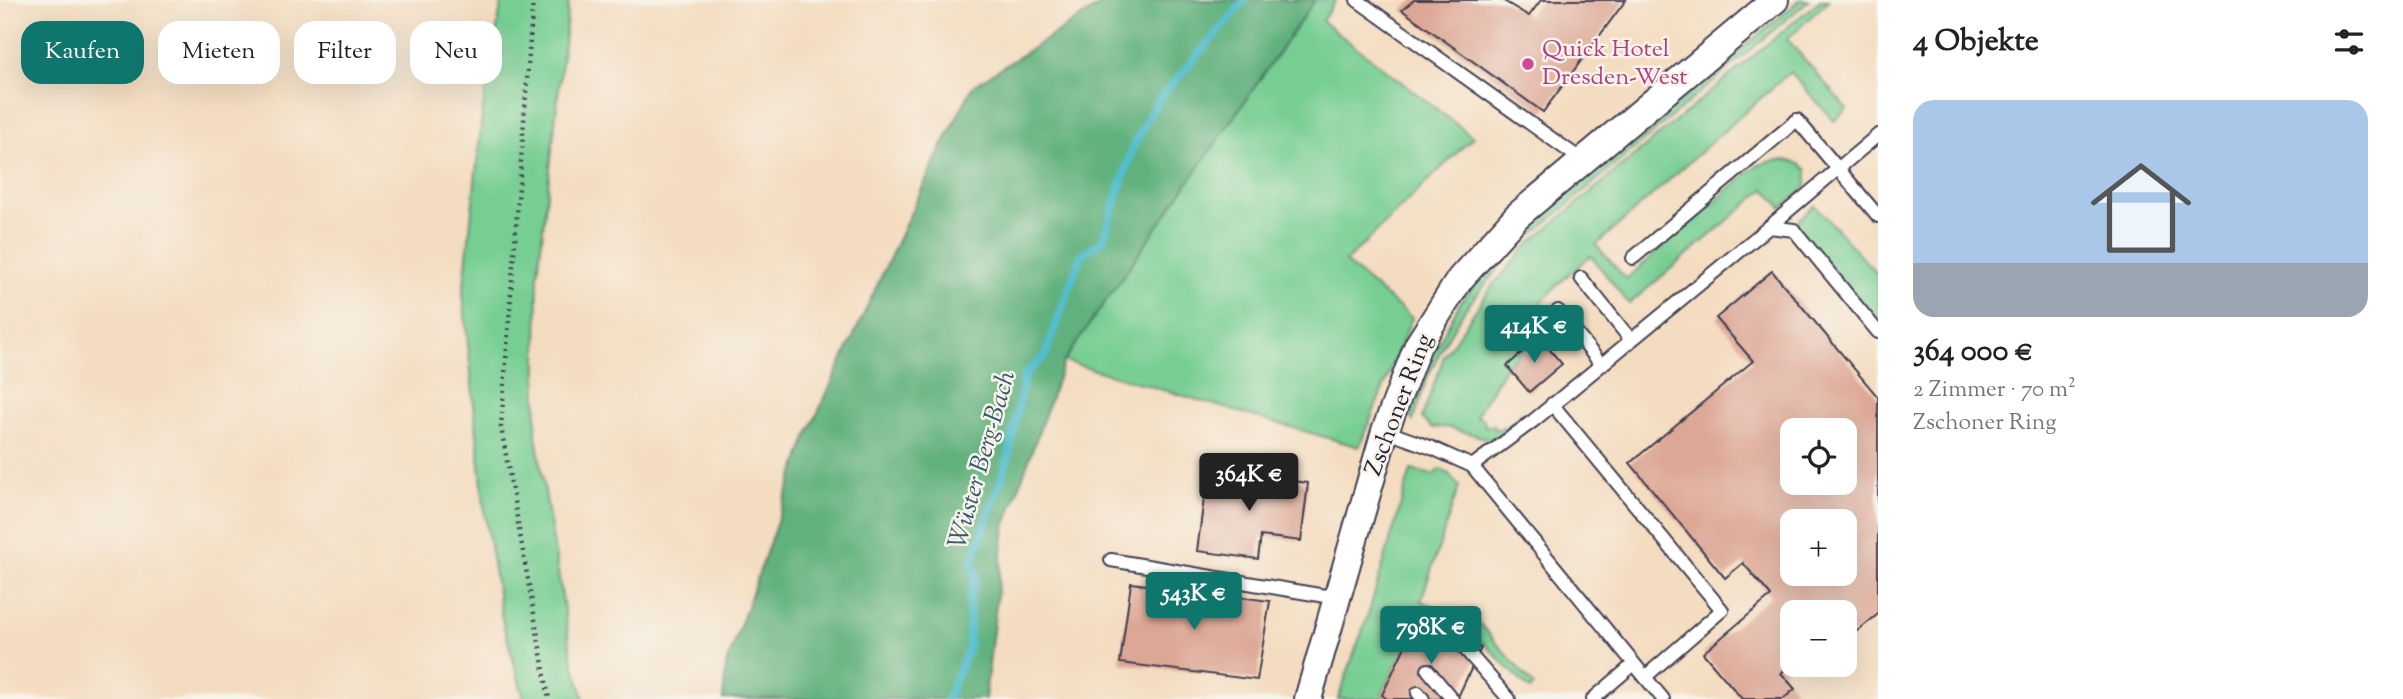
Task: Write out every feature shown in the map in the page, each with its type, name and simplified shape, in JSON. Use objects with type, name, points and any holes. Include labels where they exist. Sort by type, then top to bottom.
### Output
[{"type":"street","name":"Zschoner Ring","points":[[1308,699],[1385,431],[1418,345],[1460,279],[1517,216],[1775,0]]},
{"type":"lane","points":[[1357,0],[1584,161]]},
{"type":"lane","points":[[1633,258],[1797,120],[1878,216]]},
{"type":"lane","points":[[1472,466],[1769,228],[1878,135]]},
{"type":"lane","points":[[1769,228],[1794,230],[1878,332]]},
{"type":"lane","points":[[1581,278],[1631,340]]},
{"type":"lane","points":[[1558,311],[1601,364]]},
{"type":"lane","points":[[1552,404],[1722,610],[1645,677]]},
{"type":"lane","points":[[1385,431],[1472,466],[1662,699]]},
{"type":"lane","points":[[1111,560],[1337,598]]},
{"type":"lane","points":[[1459,642],[1509,699]]},
{"type":"lane","points":[[1593,699],[1634,664]]},
{"type":"lane","points":[[1428,670],[1452,699]]},
{"type":"path","points":[[533,0],[501,427],[549,699]]},
{"type":"green space","points":[[502,0],[569,0],[538,273],[536,436],[572,658],[584,699],[524,699],[502,619],[485,515],[463,294],[487,84],[502,84],[502,21],[498,21]]},
{"type":"green space","points":[[1108,0],[1315,0],[1064,361],[1005,527],[985,699],[723,699],[726,666],[808,434],[939,152],[973,86]]},
{"type":"green space","points":[[1315,0],[1336,0],[1322,21],[1473,137],[1345,262],[1412,318],[1359,447],[1064,361]]},
{"type":"green space","points":[[1800,0],[1809,0],[1511,253],[1465,309],[1444,344],[1427,378],[1413,421],[1407,412],[1420,378],[1461,301],[1512,242]]},
{"type":"green space","points":[[1820,0],[1829,0],[1787,39],[1847,109],[1834,121],[1790,72],[1596,245],[1626,279],[1753,168],[1766,162],[1795,162],[1807,170],[1806,187],[1782,208],[1765,189],[1629,304],[1591,256],[1540,304],[1527,324],[1539,337],[1506,366],[1476,416],[1483,419],[1486,427],[1493,425],[1495,430],[1510,425],[1521,414],[1526,418],[1511,431],[1492,440],[1447,427],[1432,428],[1422,418],[1444,356],[1492,286],[1529,244]]},
{"type":"green space","points":[[1815,205],[1878,275],[1878,322],[1794,224]]},
{"type":"green space","points":[[1440,469],[1449,474],[1459,486],[1421,601],[1480,624],[1534,686],[1530,690],[1483,642],[1479,647],[1417,621],[1382,695],[1387,699],[1338,699],[1369,612],[1411,470],[1433,475]]},
{"type":"building","name":"Quick Hotel Dresden-West","points":[[1414,0],[1502,0],[1529,16],[1541,0],[1626,0],[1543,112],[1402,10]]},
{"type":"building","points":[[1772,271],[1878,397],[1878,614],[1857,631],[1857,600],[1780,600],[1780,677],[1784,677],[1795,689],[1783,699],[1742,699],[1703,653],[1771,596],[1743,563],[1725,578],[1630,463],[1753,361],[1716,318]]},
{"type":"building","points":[[1539,337],[1562,364],[1529,392],[1507,366]]},
{"type":"building","points":[[1208,469],[1308,483],[1301,541],[1261,536],[1258,559],[1197,551]]},
{"type":"building","points":[[1131,583],[1270,601],[1257,680],[1120,663]]},
{"type":"building","points":[[1417,621],[1481,648],[1457,699],[1387,699],[1382,695]]},
{"type":"waterway","name":"Wüster Berg-Bach","points":[[947,699],[969,647],[970,594],[976,578],[973,560],[1008,459],[1025,374],[1045,356],[1081,255],[1103,240],[1134,144],[1157,102],[1245,0]]},
{"type":"place","name":"Quick Hotel Dresden-West","points":[[1528,64]]}]
